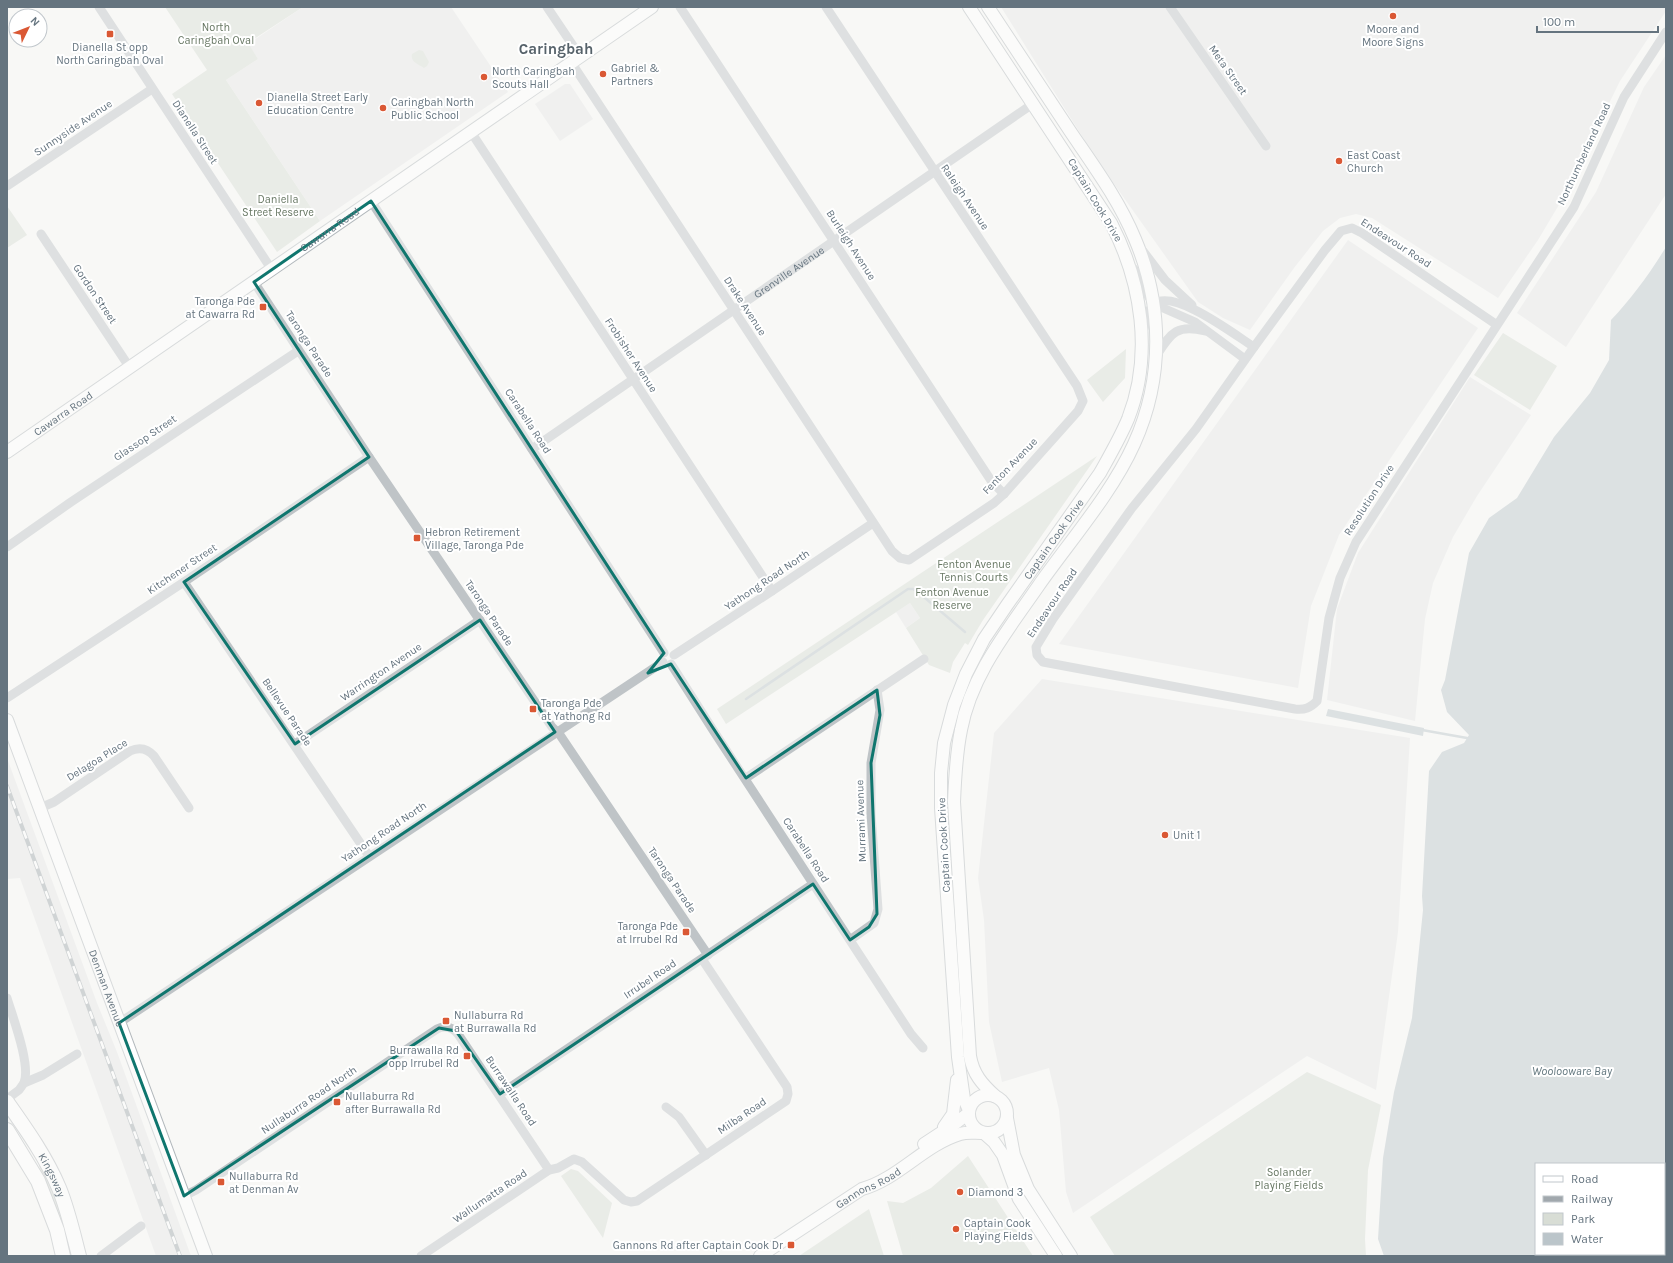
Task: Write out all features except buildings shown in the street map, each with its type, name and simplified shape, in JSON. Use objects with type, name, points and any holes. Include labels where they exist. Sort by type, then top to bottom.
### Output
[{"type":"main road","name":"Cawarra Road","points":[[7,452],[652,7]]},
{"type":"main road","name":"Captain Cook Drive","points":[[969,1111],[964,1099],[958,1057],[941,808],[941,773],[944,743],[954,705],[966,674],[984,639],[1100,473],[1115,446],[1128,418],[1137,388],[1142,360],[1142,335],[1137,294],[1123,246],[1111,223],[970,7]]},
{"type":"main road","name":"Captain Cook Drive","points":[[988,7],[1102,180],[1134,237],[1149,279],[1154,304],[1157,355],[1149,401],[1133,446],[1103,496],[998,644],[981,674],[969,700],[961,728],[955,766],[954,802],[970,1056],[974,1072],[979,1080],[994,1096]]},
{"type":"main road","name":"Grenville Avenue","points":[[1034,103],[1045,94]]},
{"type":"main road","name":"Denman Avenue","points":[[7,720],[206,1256]]},
{"type":"main road","points":[[936,1137],[953,1114],[958,1057]]},
{"type":"main road","points":[[862,1189],[870,1179],[936,1137],[969,1111],[973,1102],[978,1098],[989,1095],[994,1096],[1005,1105],[1014,1155],[1028,1190],[1071,1256]]},
{"type":"main road","name":"Kingsway","points":[[7,1100],[36,1145],[54,1177],[69,1218],[79,1256]]},
{"type":"main road","points":[[969,1111],[970,1123],[973,1127],[994,1142],[1003,1155],[1013,1187],[1019,1199],[1056,1256]]},
{"type":"main road","points":[[983,1133],[992,1133],[999,1130],[1004,1125],[1007,1118]]},
{"type":"main road","name":"Kingsway","points":[[7,1130],[38,1181],[53,1219],[63,1256]]},
{"type":"main road","name":"Gannons Road","points":[[760,1256],[862,1189],[875,1185],[949,1139],[960,1134],[983,1133]]},
{"type":"street","name":"Dianella Street","points":[[99,7],[272,270]]},
{"type":"street","name":"Drake Avenue","points":[[547,7],[576,59],[733,310],[892,551],[903,560]]},
{"type":"street","name":"Burleigh Avenue","points":[[680,7],[992,482],[1004,494]]},
{"type":"street","name":"Raleigh Avenue","points":[[826,7],[1077,386],[1083,401]]},
{"type":"street","name":"Meta Street","points":[[1170,7],[1266,146]]},
{"type":"street","name":"Northumberland Road","points":[[1497,325],[1574,207],[1624,97],[1666,32]]},
{"type":"street","name":"Sunnyside Avenue","points":[[7,186],[152,89]]},
{"type":"street","name":"Grenville Avenue","points":[[532,449],[1034,103]]},
{"type":"street","name":"Frobisher Avenue","points":[[471,132],[772,592]]},
{"type":"street","name":"Carabella Road","points":[[371,201],[746,778],[813,884],[911,1034],[923,1048]]},
{"type":"street","name":"Endeavour Road","points":[[1310,708],[1303,710],[1295,709],[1043,662],[1037,655],[1036,646],[1053,619],[1132,508],[1196,429],[1245,359],[1341,230],[1352,228],[1497,325]]},
{"type":"street","name":"Gordon Street","points":[[41,234],[130,368]]},
{"type":"street","points":[[1134,237],[1148,260],[1165,280],[1200,313]]},
{"type":"street","points":[[1123,246],[1146,293],[1154,304],[1195,322],[1211,332],[1245,359]]},
{"type":"street","name":"Taronga Parade","points":[[254,282],[369,457],[552,728],[557,731],[705,957]]},
{"type":"street","points":[[1142,335],[1148,313],[1154,304],[1160,301],[1174,301],[1200,313],[1254,347]]},
{"type":"street","name":"Resolution Drive","points":[[1310,708],[1317,701],[1329,618],[1340,578],[1356,542],[1497,325]]},
{"type":"street","points":[[1157,355],[1167,340],[1179,330],[1187,328],[1211,332]]},
{"type":"street","name":"Glassop Street","points":[[7,548],[72,502],[298,351]]},
{"type":"street","name":"Fenton Avenue","points":[[903,560],[912,559],[994,503],[1004,494],[1078,411],[1083,401]]},
{"type":"street","name":"Kitchener Street","points":[[7,698],[184,582],[369,457]]},
{"type":"street","name":"Yathong Road North","points":[[119,1022],[557,731],[772,592],[873,522]]},
{"type":"street","name":"Bellevue Parade","points":[[184,582],[295,744],[369,856]]},
{"type":"street","name":"Warrington Avenue","points":[[295,744],[480,620]]},
{"type":"street","points":[[746,778],[924,659]]},
{"type":"street","name":"Murrami Avenue","points":[[850,940],[874,922],[878,909],[871,807],[871,763],[880,715],[877,690]]},
{"type":"street","name":"Delagoa Place","points":[[40,808],[54,802],[130,750],[139,748],[147,750],[154,756],[189,808]]},
{"type":"street","name":"Irrubel Road","points":[[500,1094],[813,884]]},
{"type":"street","name":"Milba Road","points":[[574,1159],[582,1162],[624,1200],[631,1202],[639,1200],[784,1103],[788,1097],[788,1091],[705,957]]},
{"type":"street","points":[[7,998],[26,1064],[26,1078],[24,1083],[19,1090],[7,1100]]},
{"type":"street","name":"Burrawalla Road","points":[[449,1027],[458,1034],[500,1094],[549,1170]]},
{"type":"street","name":"Nullaburra Road North","points":[[184,1196],[196,1190],[437,1029],[449,1027]]},
{"type":"street","points":[[24,1083],[43,1075],[77,1054]]},
{"type":"street","points":[[666,1106],[679,1117],[706,1155]]},
{"type":"street","name":"Wallumatta Road","points":[[421,1256],[549,1170],[558,1168],[574,1159]]},
{"type":"street","points":[[101,1256],[141,1226]]},
{"type":"highlighted area","points":[[371,201],[664,653],[648,673],[671,664],[746,778],[877,690],[880,715],[871,763],[877,914],[869,927],[850,940],[813,884],[500,1094],[456,1031],[439,1028],[184,1196],[119,1023],[555,732],[480,620],[295,744],[184,582],[369,457],[254,282]]},
{"type":"shaded area","name":"Caringbah North Public School","points":[[303,7],[451,7],[508,92],[320,221],[226,80],[258,59],[248,44]]},
{"type":"shaded area","points":[[1001,7],[1666,7],[1666,11],[1620,81],[1560,203],[1538,240],[1498,298],[1372,218],[1356,214],[1340,218],[1323,231],[1294,268],[1250,330],[1223,318],[1198,302],[1097,160]]},
{"type":"shaded area","points":[[1666,55],[1666,194],[1566,347],[1517,313],[1596,192],[1644,87]]},
{"type":"shaded area","points":[[565,84],[570,84],[593,119],[560,141],[535,104]]},
{"type":"shaded area","points":[[1348,240],[1478,328],[1339,535],[1311,606],[1298,688],[1059,644]]},
{"type":"shaded area","points":[[1470,377],[1531,415],[1477,496],[1453,537],[1433,583],[1425,619],[1415,721],[1327,700],[1337,609],[1358,553]]},
{"type":"shaded area","points":[[910,603],[920,618],[906,628],[896,612]]},
{"type":"shaded area","points":[[1042,679],[1410,738],[1398,932],[1376,1090],[1307,1056],[1073,1213],[1066,1192],[1059,1110],[1049,1068],[1002,1082],[989,1022],[984,920],[978,878],[994,733]]},
{"type":"shaded area","points":[[7,758],[97,1003],[117,1052],[191,1256],[156,1256],[20,878],[7,879]]},
{"type":"green space","name":"Daniella Street Reserve","points":[[165,7],[303,7],[248,43],[258,59],[226,80],[320,221],[277,252],[172,94],[207,70]]},
{"type":"green space","points":[[419,50],[423,51],[429,62],[424,68],[412,59],[412,54]]},
{"type":"green space","points":[[7,206],[27,235],[7,248]]},
{"type":"green space","points":[[1503,333],[1557,366],[1530,410],[1474,375]]},
{"type":"green space","points":[[1126,349],[1125,378],[1103,402],[1087,380]]},
{"type":"green space","name":"Fenton Avenue Reserve","points":[[1097,456],[983,620],[968,645],[965,643],[953,662],[950,673],[929,665],[906,628],[920,618],[910,603],[726,724],[717,709]]},
{"type":"green space","name":"Solander Playing Fields","points":[[1307,1072],[1381,1105],[1368,1170],[1365,1239],[1366,1256],[1115,1256],[1090,1217]]},
{"type":"green space","name":"Captain Cook Playing Fields","points":[[968,1156],[1033,1256],[903,1256],[887,1201],[903,1203],[931,1188]]},
{"type":"green space","points":[[39,1166],[41,1166],[55,1199],[74,1256],[70,1256]]},
{"type":"green space","points":[[571,1169],[578,1171],[612,1203],[603,1238],[561,1176]]},
{"type":"green space","points":[[869,1209],[884,1256],[799,1256]]},
{"type":"water","name":"Woolooware Bay","points":[[1666,247],[1666,1256],[1384,1256],[1378,1239],[1383,1158],[1394,1092],[1412,1018],[1423,910],[1422,896],[1429,771],[1442,752],[1464,743],[1469,735],[1447,712],[1441,690],[1445,680],[1469,553],[1489,518],[1517,498],[1554,437],[1590,393],[1609,360],[1611,320],[1647,276]]},
{"type":"water","points":[[1328,709],[1424,728],[1423,736],[1326,716]]},
{"type":"waterway","points":[[746,699],[908,589],[913,589],[918,592],[965,632]]},
{"type":"waterway","points":[[1422,730],[1467,738]]},
{"type":"railway","points":[[7,786],[180,1256]]},
{"type":"place","name":"Moore and Moore Signs","points":[[1393,16]]},
{"type":"place","name":"Dianella St opp North Caringbah Oval","points":[[110,34]]},
{"type":"place","name":"Gabriel & Partners","points":[[603,74]]},
{"type":"place","name":"North Caringbah Scouts Hall","points":[[484,77]]},
{"type":"place","name":"Dianella Street Early Education Centre","points":[[259,103]]},
{"type":"place","name":"Caringbah North Public School","points":[[383,108]]},
{"type":"place","name":"East Coast Church","points":[[1339,161]]},
{"type":"place","name":"Taronga Pde at Cawarra Rd","points":[[263,307]]},
{"type":"place","name":"Hebron Retirement Village, Taronga Pde","points":[[417,538]]},
{"type":"place","name":"Taronga Pde at Yathong Rd","points":[[533,709]]},
{"type":"place","name":"Unit 1","points":[[1165,835]]},
{"type":"place","name":"Taronga Pde at Irrubel Rd","points":[[686,932]]},
{"type":"place","name":"Nullaburra Rd at Burrawalla Rd","points":[[446,1021]]},
{"type":"place","name":"Burrawalla Rd opp Irrubel Rd","points":[[467,1056]]},
{"type":"place","name":"Nullaburra Rd after Burrawalla Rd","points":[[337,1102]]},
{"type":"place","name":"Nullaburra Rd at Denman Av","points":[[221,1182]]},
{"type":"place","name":"Diamond 3","points":[[960,1192]]},
{"type":"place","name":"Captain Cook Playing Fields","points":[[956,1229]]},
{"type":"place","name":"Gannons Rd after Captain Cook Dr","points":[[791,1245]]},
{"type":"district","name":"Caringbah","points":[[556,49]]},
{"type":"park label","name":"North Caringbah Oval","points":[[216,33]]},
{"type":"park label","name":"Fenton Avenue Tennis Courts","points":[[974,570]]}]
